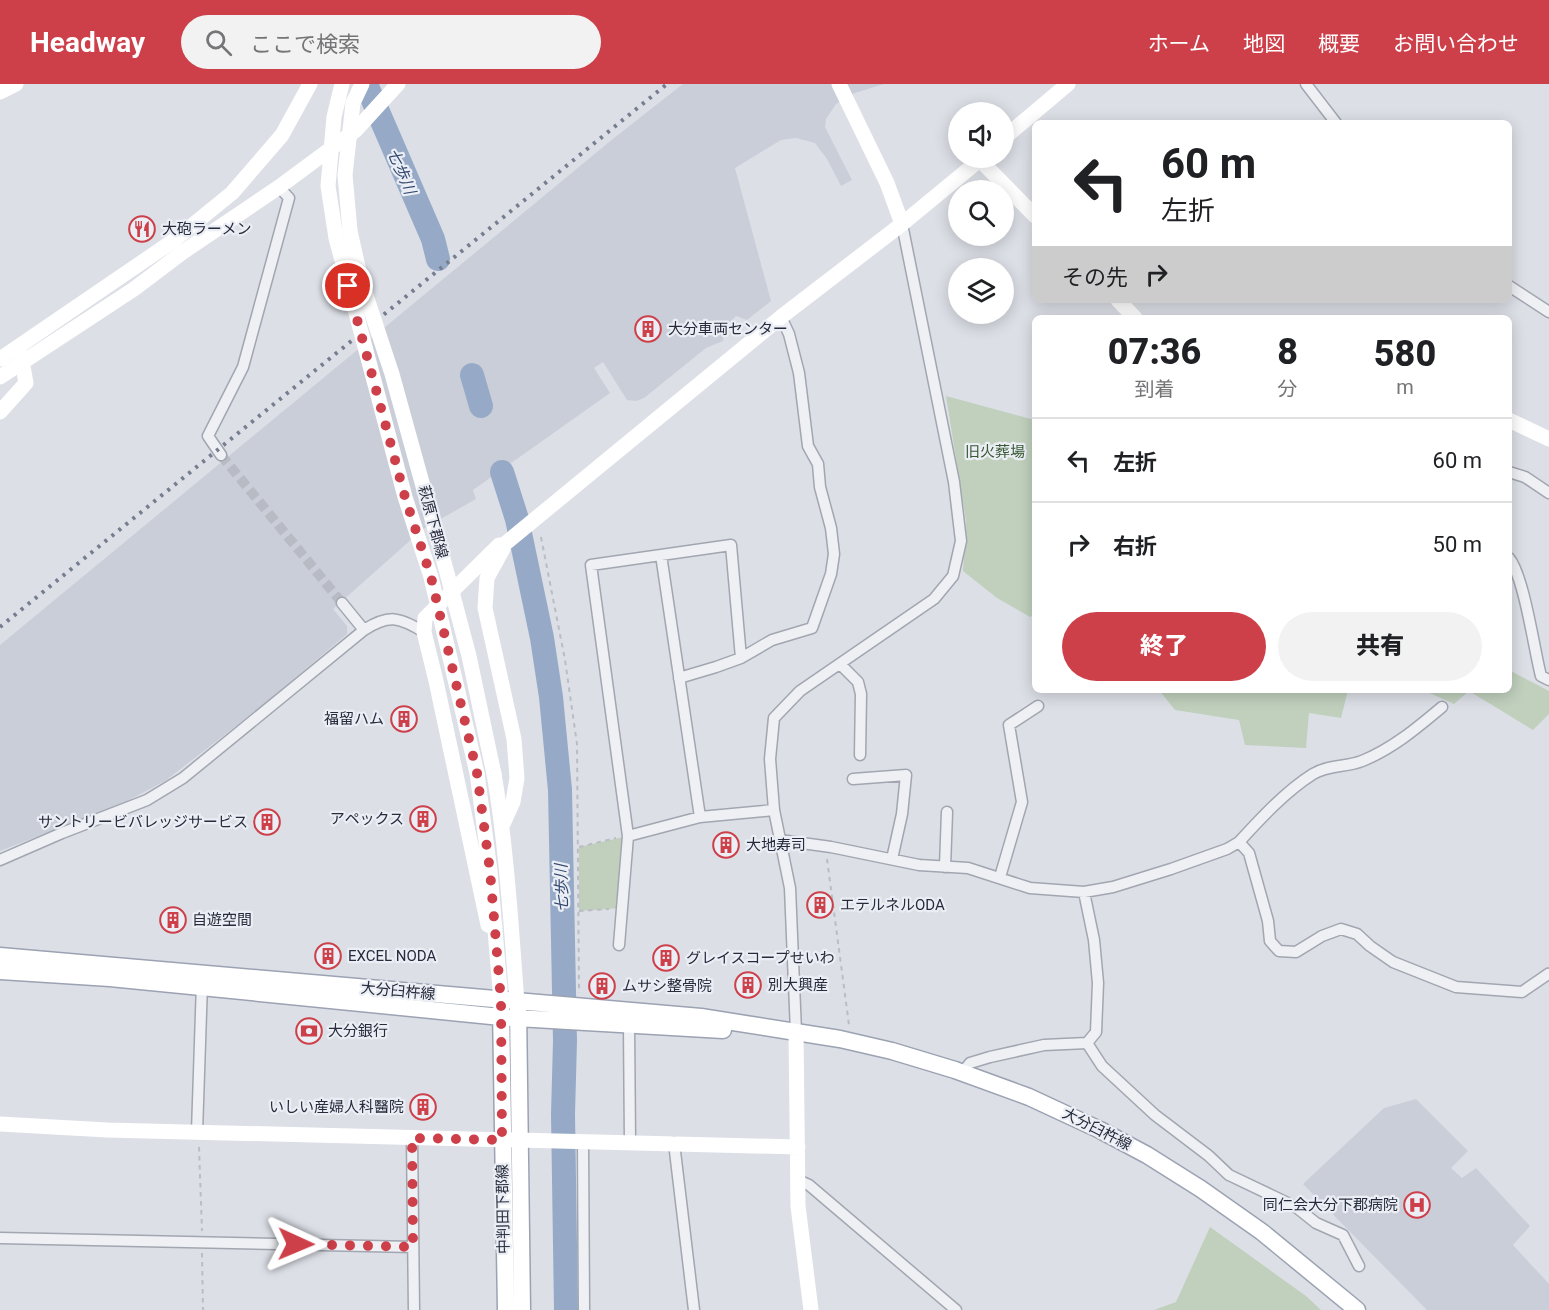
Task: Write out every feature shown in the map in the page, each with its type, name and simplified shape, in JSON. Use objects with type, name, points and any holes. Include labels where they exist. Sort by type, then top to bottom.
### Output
[{"type":"main road","name":"大分臼杵線","points":[[0,956],[203,981],[509,1009],[545,1012],[579,1008],[701,1017],[880,1048],[1005,1087],[1057,1108],[1147,1155],[1262,1232],[1358,1310]]},
{"type":"main road","name":"大分臼杵線","points":[[0,971],[203,981]]},
{"type":"main road","name":"大分臼杵線","points":[[579,1008],[629,1025],[796,1032]]},
{"type":"main road","name":"中判田下郡線","points":[[506,1310],[510,1140],[509,1009]]},
{"type":"main road","name":"中判田下郡線","points":[[510,1140],[522,1310]]},
{"type":"street","points":[[0,92],[16,84]]},
{"type":"street","points":[[0,377],[21,354],[173,241],[232,193],[282,135],[310,84]]},
{"type":"street","name":"萩原下郡線","points":[[342,84],[333,117],[328,186],[336,238],[405,497],[431,577],[477,773],[495,927],[509,1009]]},
{"type":"street","name":"萩原下郡線","points":[[362,84],[353,103],[345,175],[350,231],[361,280],[392,374],[447,573],[469,656],[494,774],[503,824],[513,926],[509,1009]]},
{"type":"street","points":[[0,359],[21,354],[134,289],[356,130],[398,84]]},
{"type":"street","points":[[811,1310],[799,1217],[796,1032],[790,888],[774,810],[770,759],[774,718],[800,691],[934,599],[952,576],[960,541],[954,482],[902,224],[887,183],[839,84]]},
{"type":"street","points":[[1014,130],[1068,84]]},
{"type":"street","points":[[1306,84],[1334,120]]},
{"type":"street","points":[[495,927],[488,925],[424,632],[425,618],[499,545],[501,547],[781,317],[902,224],[970,168]]},
{"type":"street","points":[[990,168],[1032,213]]},
{"type":"street","points":[[221,455],[208,436],[243,367],[289,198],[279,187]]},
{"type":"street","points":[[1512,288],[1549,312]]},
{"type":"street","points":[[1121,303],[1132,315]]},
{"type":"street","points":[[679,678],[716,668],[772,640],[812,628],[831,574],[834,554],[831,528],[820,487],[818,464],[808,446],[799,373],[789,334],[781,317]]},
{"type":"street","points":[[0,412],[27,383],[21,354]]},
{"type":"street","points":[[1512,421],[1549,439]]},
{"type":"street","points":[[1512,473],[1525,477],[1549,494]]},
{"type":"street","points":[[619,945],[628,836],[591,565],[731,545],[741,657]]},
{"type":"street","points":[[501,547],[503,549],[487,578],[485,608],[514,739],[516,759],[517,778],[513,802],[503,824]]},
{"type":"street","points":[[661,555],[700,817]]},
{"type":"street","points":[[1512,561],[1521,584],[1541,676],[1549,680]]},
{"type":"street","points":[[342,603],[364,630]]},
{"type":"street","points":[[0,860],[147,800],[183,778],[364,630],[383,620],[394,618],[405,621],[424,632]]},
{"type":"street","points":[[840,664],[858,682],[861,694],[860,755]]},
{"type":"street","points":[[1000,877],[1022,802],[1009,725],[1038,706]]},
{"type":"street","points":[[780,840],[825,846],[919,865],[968,868],[1030,888],[1084,892],[1113,887],[1220,852],[1239,843],[1292,790],[1315,772],[1361,762],[1407,736],[1442,707]]},
{"type":"street","points":[[853,779],[906,775],[902,814],[892,859]]},
{"type":"street","points":[[628,836],[700,817],[774,810]]},
{"type":"street","points":[[945,867],[947,812]]},
{"type":"street","points":[[1239,843],[1249,853],[1268,921],[1270,941],[1279,951],[1296,952],[1322,936],[1341,929],[1357,934],[1393,962],[1456,987],[1522,992],[1549,975]]},
{"type":"street","points":[[962,1073],[970,1063],[990,1057],[1044,1045],[1087,1043],[1096,1032],[1098,983],[1094,940],[1084,892]]},
{"type":"street","points":[[197,1132],[203,981]]},
{"type":"street","points":[[629,1025],[630,1143]]},
{"type":"street","points":[[1087,1043],[1102,1066],[1146,1107],[1209,1156],[1229,1175],[1296,1207],[1316,1223],[1343,1235],[1359,1266]]},
{"type":"street","points":[[0,1124],[197,1132],[798,1147]]},
{"type":"street","points":[[412,1138],[414,1310]]},
{"type":"street","points":[[581,1142],[584,1310]]},
{"type":"street","points":[[674,1143],[694,1310]]},
{"type":"street","points":[[798,1180],[809,1185],[956,1310]]},
{"type":"street","points":[[0,1238],[413,1247]]},
{"type":"path","points":[[541,537],[565,660],[577,744],[579,1008]]},
{"type":"path","points":[[579,847],[628,836]]},
{"type":"path","points":[[825,846],[850,1034]]},
{"type":"path","points":[[579,911],[622,908]]},
{"type":"path","points":[[197,1132],[202,1234]]},
{"type":"path","points":[[202,1248],[203,1310]]},
{"type":"shaded area","points":[[683,84],[884,84],[855,93],[836,104],[826,119],[825,127],[852,180],[841,186],[827,159],[815,143],[796,138],[781,140],[735,168],[771,301],[747,320],[736,316],[724,328],[723,341],[706,348],[644,398],[636,401],[627,400],[603,362],[594,368],[610,393],[473,490],[476,499],[423,529],[333,609],[347,626],[347,634],[254,712],[165,781],[125,802],[0,851],[0,645],[614,138]]},
{"type":"shaded area","name":"同仁会大分下郡病院","points":[[1416,1099],[1468,1151],[1451,1168],[1462,1178],[1476,1168],[1530,1226],[1513,1245],[1549,1284],[1549,1310],[1427,1310],[1303,1184],[1384,1108]]},
{"type":"green space","name":"旧火葬場","points":[[946,396],[1032,419],[1032,616],[1030,617],[997,598],[963,571],[966,521]]},
{"type":"green space","points":[[1512,672],[1549,691],[1549,714],[1533,730],[1472,693],[1512,693]]},
{"type":"green space","points":[[1161,693],[1347,693],[1341,718],[1309,713],[1306,748],[1245,745],[1239,720],[1175,710]]},
{"type":"green space","points":[[1430,693],[1467,693],[1454,704]]},
{"type":"green space","points":[[628,836],[622,908],[579,911],[579,847]]},
{"type":"green space","points":[[1210,1227],[1306,1296],[1321,1310],[1154,1310],[1176,1302]]},
{"type":"waterway","name":"七歩川","points":[[366,84],[433,239],[438,259]]},
{"type":"waterway","name":"七歩川","points":[[472,375],[481,406]]},
{"type":"waterway","name":"七歩川","points":[[502,472],[517,519],[542,638],[551,697],[560,790],[565,1041],[563,1114],[566,1310]]},
{"type":"tunnel","points":[[221,455],[342,603]]},
{"type":"railway","points":[[0,627],[667,84]]},
{"type":"place","name":"大砲ラーメン","points":[[142,229]]},
{"type":"place","name":"大分車両センター","points":[[648,329]]},
{"type":"place","name":"福留ハム","points":[[404,719]]},
{"type":"place","name":"アペックス","points":[[423,819]]},
{"type":"place","name":"サントリービバレッジサービス","points":[[267,822]]},
{"type":"place","name":"大地寿司","points":[[726,845]]},
{"type":"place","name":"エテルネルODA","points":[[820,905]]},
{"type":"place","name":"自遊空間","points":[[173,920]]},
{"type":"place","name":"EXCEL NODA","points":[[328,956]]},
{"type":"place","name":"グレイスコープせいわ","points":[[666,958]]},
{"type":"place","name":"別大興産","points":[[748,985]]},
{"type":"place","name":"ムサシ整骨院","points":[[602,986]]},
{"type":"place","name":"大分銀行","points":[[309,1031]]},
{"type":"place","name":"いしい産婦人科醫院","points":[[423,1107]]},
{"type":"place","name":"同仁会大分下郡病院","points":[[1417,1205]]},
{"type":"route","points":[[296,1244],[413,1247],[412,1138],[502,1140],[501,1001],[490,871],[477,773],[431,577],[405,497],[348,286]]}]
